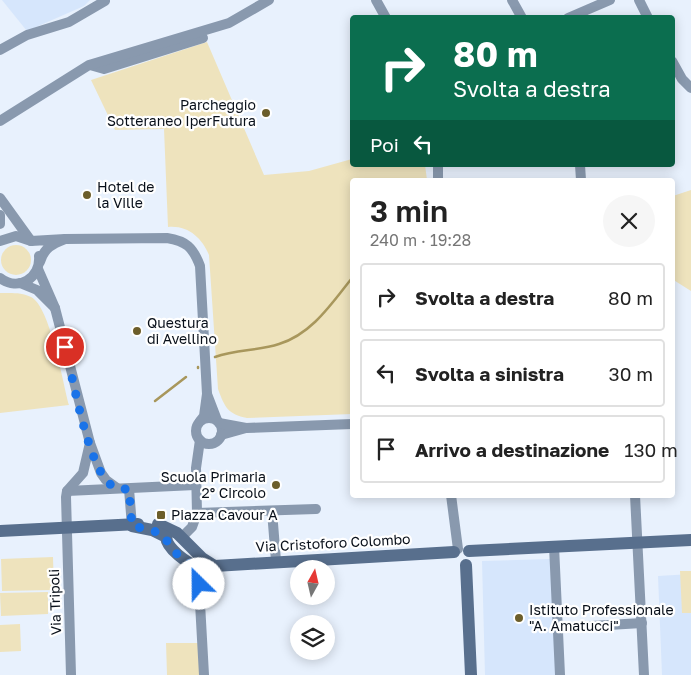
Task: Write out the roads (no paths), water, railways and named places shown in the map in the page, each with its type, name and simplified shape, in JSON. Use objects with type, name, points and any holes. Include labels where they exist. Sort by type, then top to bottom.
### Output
[{"type":"street","points":[[0,121],[89,65],[229,23],[269,0]]},
{"type":"street","points":[[376,0],[384,15]]},
{"type":"street","points":[[512,0],[520,15]]},
{"type":"street","points":[[575,15],[610,0]]},
{"type":"street","points":[[639,0],[646,15]]},
{"type":"street","points":[[0,50],[27,34],[69,22],[105,1]]},
{"type":"street","points":[[89,65],[104,69],[206,37]]},
{"type":"street","points":[[675,66],[682,79],[691,88]]},
{"type":"street","points":[[0,198],[36,247],[39,266],[55,308],[90,443],[101,473],[106,480],[117,488]]},
{"type":"street","points":[[0,215],[0,224]]},
{"type":"street","points":[[0,242],[16,236],[31,241],[167,238],[183,240],[194,250],[200,266],[207,394],[204,416],[196,428],[200,440],[195,485],[197,513],[192,527],[177,538],[166,541],[190,564],[198,567],[204,675]]},
{"type":"street","points":[[0,285],[28,281],[39,266],[48,248],[65,239]]},
{"type":"street","points":[[0,278],[37,290],[55,308]]},
{"type":"street","points":[[207,394],[221,435]]},
{"type":"street","points":[[200,421],[208,418],[246,428]]},
{"type":"street","points":[[200,440],[212,444],[221,435],[246,428],[350,424]]},
{"type":"street","points":[[90,443],[83,473],[84,480],[90,484],[99,481],[101,473]]},
{"type":"street","points":[[68,491],[83,473]]},
{"type":"street","points":[[68,491],[195,485]]},
{"type":"street","points":[[129,489],[132,526]]},
{"type":"street","name":"Via Tripoli","points":[[68,491],[67,528],[71,675]]},
{"type":"street","points":[[452,498],[461,551],[471,559],[466,565],[471,675]]},
{"type":"street","points":[[636,498],[644,675]]},
{"type":"street","points":[[197,513],[316,509]]},
{"type":"street","points":[[272,511],[276,561]]},
{"type":"street","points":[[0,531],[132,526],[143,523],[159,524],[213,565]]},
{"type":"street","points":[[177,538],[179,554]]},
{"type":"street","name":"Via Cristoforo Colombo","points":[[198,567],[637,541],[691,540]]},
{"type":"street","points":[[554,546],[560,675]]},
{"type":"street","points":[[558,628],[642,623]]},
{"type":"waterway","points":[[215,357],[279,344],[302,333],[320,317],[350,281]]},
{"type":"waterway","points":[[155,401],[186,377]]},
{"type":"place","name":"Parcheggio Sotteraneo IperFutura","points":[[266,113]]},
{"type":"place","name":"Hotel de la Ville","points":[[87,195]]},
{"type":"place","name":"Questura di Avellino","points":[[137,331]]},
{"type":"place","name":"Scuola Primaria 2° Circolo","points":[[276,485]]},
{"type":"place","name":"Piazza Cavour A","points":[[161,515]]},
{"type":"place","name":"Istituto Professionale \"A. Amatucci\"","points":[[519,618]]}]
